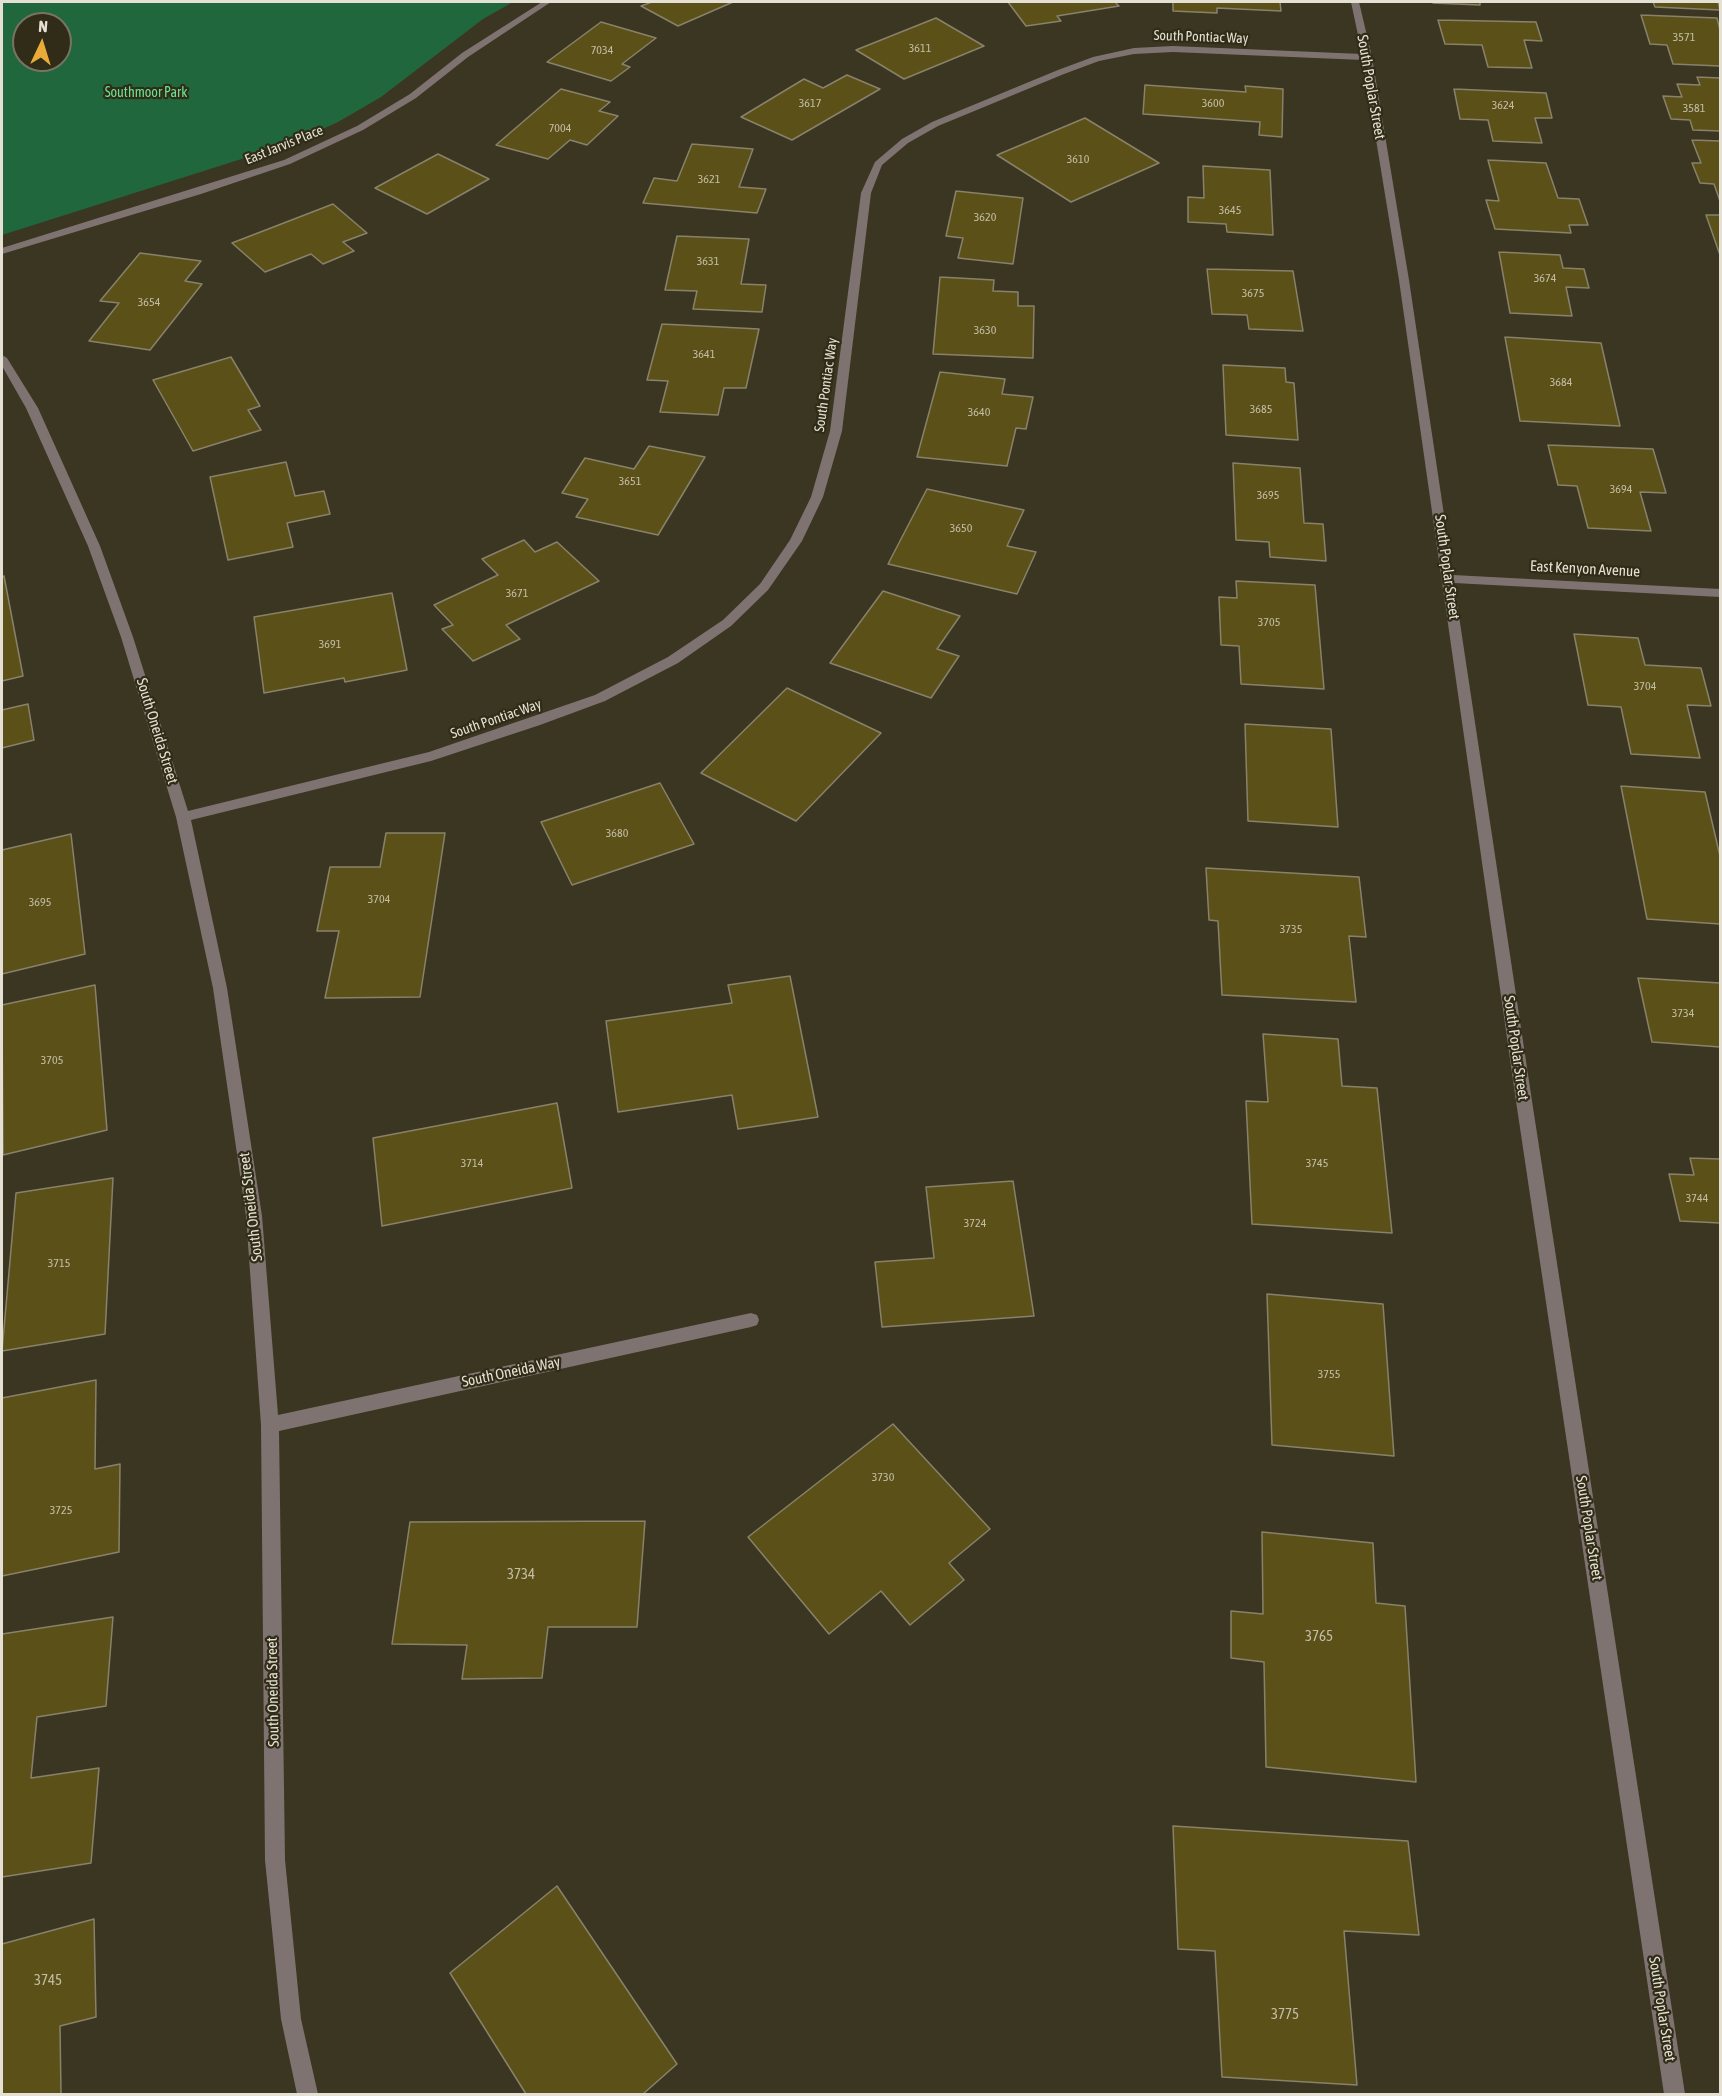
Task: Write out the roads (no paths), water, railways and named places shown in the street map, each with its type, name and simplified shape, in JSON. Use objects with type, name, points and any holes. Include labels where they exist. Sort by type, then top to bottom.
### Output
[{"type":"street","name":"East Jarvis Place","points":[[2,252],[287,162],[360,128],[413,96],[465,55],[547,2]]},
{"type":"street","name":"South Poplar Street","points":[[1355,2],[1367,57],[1449,579],[1524,1101],[1675,2094]]},
{"type":"street","name":"South Pontiac Way","points":[[183,817],[431,756],[546,718],[610,693],[673,660],[727,623],[764,587],[796,541],[817,497],[836,431],[866,193],[878,164],[905,141],[935,124],[1061,72],[1096,59],[1134,51],[1173,49],[1367,57]]},
{"type":"street","name":"South Oneida Street","points":[[2,358],[32,408],[94,546],[127,637],[183,817],[220,988],[254,1216],[270,1425],[275,1860],[291,2019],[307,2094]]},
{"type":"street","name":"East Kenyon Avenue","points":[[1449,579],[1720,593]]},
{"type":"street","name":"South Oneida Way","points":[[270,1425],[751,1320]]},
{"type":"park label","name":"Southmoor Park","points":[[146,93]]}]
